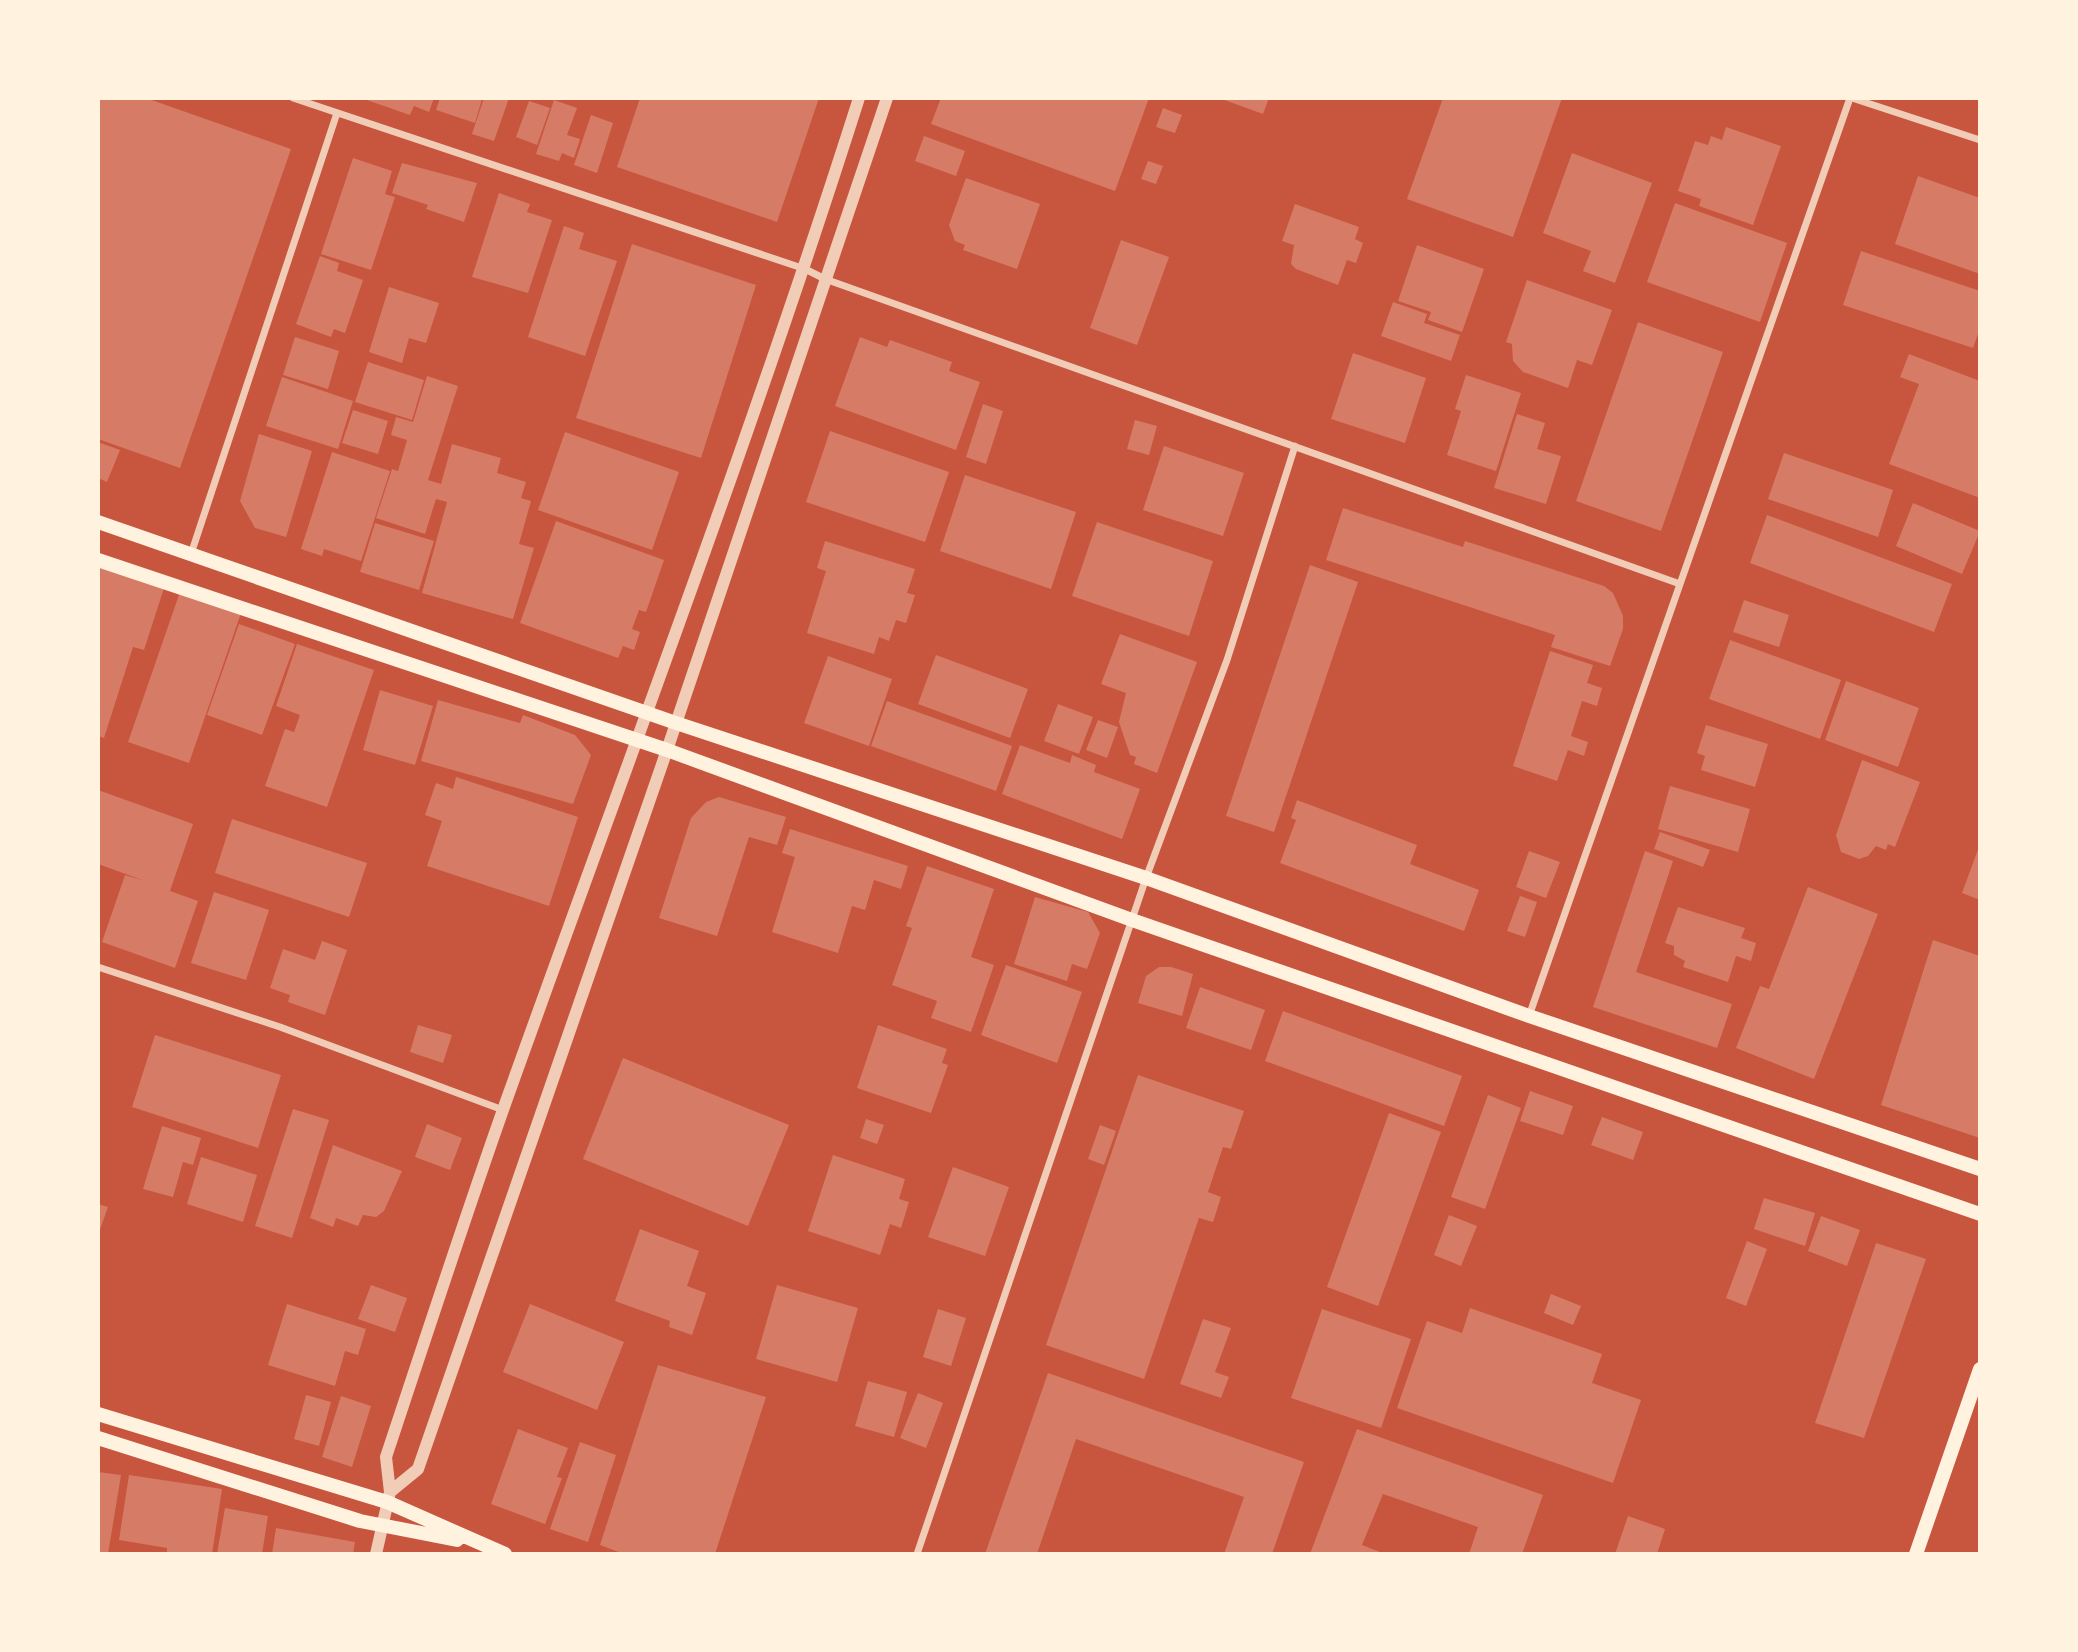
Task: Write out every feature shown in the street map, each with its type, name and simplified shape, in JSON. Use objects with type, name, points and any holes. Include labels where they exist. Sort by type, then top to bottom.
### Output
[{"type":"main road","points":[[98,522],[676,723],[1146,878],[1529,1016],[1980,1169]]},
{"type":"main road","points":[[98,560],[667,750],[1132,920],[1980,1214]]},
{"type":"main road","points":[[1916,1554],[1980,1369]]},
{"type":"main road","points":[[98,1414],[389,1497],[475,1543],[505,1554]]},
{"type":"main road","points":[[98,1438],[382,1527],[475,1543]]},
{"type":"street","points":[[293,98],[805,269],[825,279],[1680,584]]},
{"type":"street","points":[[376,1554],[389,1497],[386,1457],[503,1110],[639,741],[805,269],[859,98]]},
{"type":"street","points":[[389,1497],[418,1469],[667,750],[887,98]]},
{"type":"street","points":[[1529,1016],[1851,98],[1980,140]]},
{"type":"street","points":[[191,554],[337,113]]},
{"type":"street","points":[[918,1554],[1146,878],[1227,660],[1295,446]]},
{"type":"street","points":[[98,967],[280,1027],[503,1110]]},
{"type":"building","points":[[98,98],[146,98],[291,149],[180,468],[98,439]]},
{"type":"building","points":[[361,98],[434,98],[429,112],[414,106],[410,115]]},
{"type":"building","points":[[440,98],[482,99],[475,123],[436,110]]},
{"type":"building","points":[[484,98],[509,98],[494,141],[472,134]]},
{"type":"building","points":[[640,98],[819,98],[777,222],[617,167]]},
{"type":"building","points":[[941,98],[1149,98],[1115,191],[931,124]]},
{"type":"building","points":[[1219,98],[1269,98],[1263,114]]},
{"type":"building","points":[[1443,98],[1562,98],[1513,237],[1407,199]]},
{"type":"building","points":[[554,100],[577,108],[567,135],[580,139],[574,158],[562,153],[559,161],[536,154]]},
{"type":"building","points":[[529,101],[550,108],[537,145],[516,137]]},
{"type":"building","points":[[1163,108],[1182,115],[1175,133],[1156,127]]},
{"type":"building","points":[[591,115],[613,123],[597,173],[574,165]]},
{"type":"building","points":[[1726,127],[1781,146],[1753,225],[1699,206],[1701,199],[1678,191],[1695,141],[1708,145],[1711,136],[1722,140]]},
{"type":"building","points":[[924,136],[965,151],[956,176],[915,161]]},
{"type":"building","points":[[1572,153],[1652,183],[1615,283],[1583,271],[1591,251],[1543,233]]},
{"type":"building","points":[[353,158],[392,171],[385,194],[395,197],[371,270],[321,254]]},
{"type":"building","points":[[1148,161],[1163,166],[1156,184],[1141,179]]},
{"type":"building","points":[[402,163],[477,183],[464,222],[426,209],[428,205],[392,193]]},
{"type":"building","points":[[1918,176],[1980,198],[1980,274],[1895,244]]},
{"type":"building","points":[[966,178],[1040,204],[1017,269],[963,250],[965,245],[955,241],[949,225]]},
{"type":"building","points":[[499,193],[530,204],[527,212],[552,220],[528,293],[472,277]]},
{"type":"building","points":[[1675,203],[1787,243],[1760,322],[1647,282]]},
{"type":"building","points":[[1295,204],[1359,227],[1355,239],[1363,243],[1356,263],[1347,260],[1338,285],[1296,269],[1291,264],[1294,245],[1282,241]]},
{"type":"building","points":[[564,226],[584,233],[579,249],[617,261],[585,356],[528,337]]},
{"type":"building","points":[[1121,240],[1169,257],[1137,345],[1090,328]]},
{"type":"building","points":[[632,244],[756,285],[701,458],[576,418]]},
{"type":"building","points":[[1417,245],[1484,269],[1462,332],[1428,320],[1431,312],[1398,301]]},
{"type":"building","points":[[1861,251],[1980,291],[1980,328],[1973,348],[1843,305]]},
{"type":"building","points":[[320,256],[339,263],[337,271],[363,280],[345,333],[334,329],[331,337],[296,324]]},
{"type":"building","points":[[1527,280],[1612,310],[1592,365],[1577,360],[1568,388],[1523,372],[1513,361],[1512,344],[1506,342]]},
{"type":"building","points":[[389,287],[439,303],[426,343],[409,338],[402,363],[369,352]]},
{"type":"building","points":[[1393,302],[1427,314],[1424,323],[1460,335],[1451,361],[1381,336]]},
{"type":"building","points":[[1638,322],[1723,352],[1661,531],[1576,501]]},
{"type":"building","points":[[295,337],[339,351],[328,389],[283,375]]},
{"type":"building","points":[[860,337],[887,347],[890,340],[952,362],[949,371],[980,382],[956,450],[835,406]]},
{"type":"building","points":[[1353,353],[1426,378],[1405,443],[1331,419]]},
{"type":"building","points":[[1909,354],[1980,381],[1980,498],[1889,464],[1919,384],[1900,377]]},
{"type":"building","points":[[368,362],[424,380],[412,420],[355,402]]},
{"type":"building","points":[[1466,375],[1521,393],[1496,471],[1447,455],[1461,411],[1455,409]]},
{"type":"building","points":[[427,376],[458,386],[428,480],[441,484],[452,444],[501,458],[497,473],[526,482],[521,498],[531,501],[519,544],[534,548],[513,619],[422,593],[447,502],[436,499],[425,534],[376,518],[392,469],[398,471],[407,440],[391,435],[396,417],[413,422]]},
{"type":"building","points":[[282,377],[353,401],[338,449],[266,426]]},
{"type":"building","points":[[983,404],[1003,411],[986,464],[966,457]]},
{"type":"building","points":[[353,410],[388,421],[378,454],[342,443]]},
{"type":"building","points":[[1517,414],[1545,423],[1537,449],[1561,456],[1546,504],[1494,488]]},
{"type":"building","points":[[1135,420],[1157,426],[1149,455],[1127,449]]},
{"type":"building","points":[[830,431],[949,472],[925,542],[806,502]]},
{"type":"building","points":[[565,432],[679,472],[652,550],[538,510]]},
{"type":"building","points":[[259,434],[312,451],[286,537],[255,528],[240,501]]},
{"type":"building","points":[[98,442],[120,450],[107,482],[98,478]]},
{"type":"building","points":[[1164,446],[1244,473],[1223,536],[1143,510]]},
{"type":"building","points":[[332,452],[390,471],[361,561],[324,549],[322,556],[301,549]]},
{"type":"building","points":[[1784,453],[1893,490],[1878,537],[1768,499]]},
{"type":"building","points":[[965,475],[1076,512],[1051,589],[940,551]]},
{"type":"building","points":[[1913,503],[1980,531],[1962,574],[1896,546]]},
{"type":"building","points":[[1343,508],[1463,547],[1465,541],[1604,586],[1613,593],[1623,616],[1623,629],[1610,666],[1551,647],[1555,635],[1326,560]]},
{"type":"building","points":[[1767,515],[1952,584],[1934,632],[1750,563]]},
{"type":"building","points":[[556,521],[664,560],[646,612],[639,610],[632,629],[640,632],[634,650],[623,646],[618,658],[520,623]]},
{"type":"building","points":[[1097,522],[1213,561],[1189,636],[1072,596]]},
{"type":"building","points":[[375,523],[434,541],[419,590],[360,572]]},
{"type":"building","points":[[825,541],[915,569],[907,593],[915,595],[906,623],[896,620],[889,641],[879,637],[874,654],[807,633],[826,571],[817,568]]},
{"type":"building","points":[[1310,565],[1358,582],[1274,832],[1226,816]]},
{"type":"building","points":[[98,566],[164,588],[144,650],[133,647],[104,738],[98,736]]},
{"type":"building","points":[[180,592],[241,613],[189,763],[128,742]]},
{"type":"building","points":[[1744,600],[1789,615],[1779,647],[1733,632]]},
{"type":"building","points":[[239,624],[295,644],[262,735],[207,715]]},
{"type":"building","points":[[1120,634],[1197,662],[1157,773],[1134,764],[1136,757],[1130,755],[1119,722],[1126,693],[1101,684]]},
{"type":"building","points":[[1730,640],[1841,680],[1820,739],[1709,699]]},
{"type":"building","points":[[297,644],[374,670],[327,807],[265,786],[285,729],[294,732],[300,715],[276,706]]},
{"type":"building","points":[[1550,651],[1593,665],[1587,683],[1602,688],[1597,706],[1582,701],[1571,736],[1588,742],[1584,756],[1568,750],[1557,781],[1513,766]]},
{"type":"building","points":[[936,655],[1028,689],[1010,738],[918,704]]},
{"type":"building","points":[[828,656],[892,679],[869,746],[804,723]]},
{"type":"building","points":[[1846,681],[1919,708],[1898,767],[1825,740]]},
{"type":"building","points":[[380,690],[433,706],[415,765],[363,750]]},
{"type":"building","points":[[438,700],[520,723],[523,715],[575,735],[591,755],[573,804],[421,761]]},
{"type":"building","points":[[887,701],[1012,746],[996,791],[871,746]]},
{"type":"building","points":[[1058,704],[1093,717],[1079,754],[1044,741]]},
{"type":"building","points":[[1098,720],[1118,727],[1107,758],[1086,750]]},
{"type":"building","points":[[1706,725],[1768,744],[1755,787],[1701,770],[1705,756],[1697,753]]},
{"type":"building","points":[[1020,745],[1070,763],[1072,755],[1096,765],[1094,772],[1140,789],[1122,839],[1002,794]]},
{"type":"building","points":[[1862,760],[1920,782],[1895,847],[1888,844],[1886,850],[1876,846],[1868,856],[1859,859],[1841,852],[1836,835]]},
{"type":"building","points":[[456,777],[578,817],[549,906],[427,866],[442,821],[425,815],[436,783],[453,789]]},
{"type":"building","points":[[1670,786],[1750,809],[1738,852],[1658,829]]},
{"type":"building","points":[[98,790],[193,824],[170,891],[198,901],[175,968],[102,942],[125,875],[145,881],[98,864]]},
{"type":"building","points":[[719,797],[786,817],[777,845],[749,837],[717,936],[659,918],[691,818],[706,802]]},
{"type":"building","points":[[1297,800],[1417,845],[1410,864],[1479,890],[1464,931],[1280,863],[1296,820],[1291,818]]},
{"type":"building","points":[[232,819],[367,863],[349,917],[215,873]]},
{"type":"building","points":[[790,829],[908,866],[901,889],[874,880],[865,910],[852,906],[838,953],[772,932],[795,857],[782,853]]},
{"type":"building","points":[[1660,832],[1710,850],[1703,867],[1654,849]]},
{"type":"building","points":[[1980,844],[1980,900],[1962,893]]},
{"type":"building","points":[[1529,851],[1560,862],[1546,898],[1516,887]]},
{"type":"building","points":[[1645,851],[1673,861],[1636,972],[1732,1004],[1717,1048],[1593,1007]]},
{"type":"building","points":[[927,866],[994,889],[971,957],[994,965],[971,1032],[931,1018],[937,1001],[892,985],[912,928],[906,926]]},
{"type":"building","points":[[1808,887],[1878,914],[1814,1079],[1736,1048],[1760,986],[1769,989]]},
{"type":"building","points":[[214,892],[269,910],[246,980],[191,963]]},
{"type":"building","points":[[1520,896],[1537,902],[1525,937],[1507,931]]},
{"type":"building","points":[[1035,897],[1088,912],[1100,933],[1087,969],[1072,964],[1067,981],[1014,964]]},
{"type":"building","points":[[1678,907],[1745,928],[1741,938],[1756,943],[1751,961],[1736,956],[1728,982],[1683,967],[1685,961],[1674,955],[1674,946],[1665,943]]},
{"type":"building","points":[[1933,940],[1980,956],[1980,1138],[1881,1105]]},
{"type":"building","points":[[322,941],[347,950],[325,1015],[288,1002],[290,995],[270,988],[283,949],[315,960]]},
{"type":"building","points":[[1006,965],[1082,992],[1057,1063],[981,1035]]},
{"type":"building","points":[[1159,967],[1171,967],[1193,974],[1182,1016],[1138,1003],[1146,976]]},
{"type":"building","points":[[1200,987],[1265,1010],[1251,1050],[1186,1028]]},
{"type":"building","points":[[1283,1011],[1462,1076],[1444,1126],[1265,1061]]},
{"type":"building","points":[[418,1025],[452,1035],[443,1063],[410,1052]]},
{"type":"building","points":[[878,1025],[947,1049],[942,1063],[948,1065],[931,1113],[857,1088]]},
{"type":"building","points":[[155,1035],[281,1075],[258,1148],[132,1107]]},
{"type":"building","points":[[623,1058],[789,1125],[748,1226],[583,1159]]},
{"type":"building","points":[[1138,1075],[1244,1111],[1231,1149],[1223,1147],[1208,1192],[1221,1197],[1213,1222],[1199,1218],[1144,1379],[1046,1345]]},
{"type":"building","points":[[1530,1091],[1573,1106],[1563,1135],[1520,1121]]},
{"type":"building","points":[[1488,1095],[1521,1108],[1485,1209],[1451,1197]]},
{"type":"building","points":[[293,1109],[329,1120],[292,1238],[255,1226]]},
{"type":"building","points":[[1389,1113],[1441,1132],[1378,1306],[1327,1287]]},
{"type":"building","points":[[1602,1117],[1643,1132],[1633,1160],[1591,1145]]},
{"type":"building","points":[[866,1119],[884,1125],[877,1144],[860,1138]]},
{"type":"building","points":[[427,1124],[462,1138],[450,1170],[415,1157]]},
{"type":"building","points":[[1100,1125],[1116,1131],[1104,1165],[1088,1159]]},
{"type":"building","points":[[162,1126],[201,1138],[193,1165],[183,1162],[173,1197],[143,1189]]},
{"type":"building","points":[[333,1145],[402,1171],[384,1211],[376,1217],[363,1215],[358,1226],[336,1218],[333,1227],[310,1218]]},
{"type":"building","points":[[833,1155],[905,1179],[899,1199],[909,1202],[901,1228],[890,1224],[880,1255],[808,1231]]},
{"type":"building","points":[[201,1157],[257,1175],[243,1222],[187,1204]]},
{"type":"building","points":[[953,1167],[1009,1187],[985,1256],[928,1237]]},
{"type":"building","points":[[1764,1198],[1815,1213],[1805,1246],[1754,1229]]},
{"type":"building","points":[[98,1204],[108,1207],[98,1235]]},
{"type":"building","points":[[1449,1215],[1477,1226],[1461,1266],[1434,1255]]},
{"type":"building","points":[[1821,1216],[1860,1230],[1847,1266],[1808,1251]]},
{"type":"building","points":[[640,1229],[699,1251],[687,1286],[706,1293],[692,1335],[669,1327],[670,1321],[615,1301]]},
{"type":"building","points":[[1747,1241],[1767,1249],[1746,1306],[1726,1298]]},
{"type":"building","points":[[1876,1243],[1926,1259],[1864,1438],[1815,1423]]},
{"type":"building","points":[[371,1285],[407,1298],[395,1332],[358,1319]]},
{"type":"building","points":[[777,1285],[858,1308],[837,1382],[756,1359]]},
{"type":"building","points":[[1551,1294],[1581,1306],[1573,1325],[1544,1313]]},
{"type":"building","points":[[287,1304],[366,1329],[358,1355],[345,1351],[335,1386],[268,1365]]},
{"type":"building","points":[[530,1304],[624,1342],[597,1410],[503,1372]]},
{"type":"building","points":[[1470,1308],[1602,1354],[1592,1383],[1641,1400],[1613,1483],[1397,1408],[1427,1321],[1462,1333]]},
{"type":"building","points":[[938,1309],[966,1318],[951,1366],[923,1357]]},
{"type":"building","points":[[1322,1309],[1411,1339],[1381,1428],[1291,1398]]},
{"type":"building","points":[[1203,1319],[1231,1328],[1215,1372],[1229,1377],[1221,1398],[1180,1384]]},
{"type":"building","points":[[658,1365],[766,1397],[715,1554],[624,1554],[600,1545]]},
{"type":"building","points":[[1048,1373],[1304,1462],[1272,1554],[1224,1554],[1244,1497],[1076,1439],[1037,1554],[985,1554]]},
{"type":"building","points":[[868,1381],[907,1392],[894,1437],[855,1426]]},
{"type":"building","points":[[918,1393],[943,1403],[926,1448],[900,1438]]},
{"type":"building","points":[[306,1395],[331,1402],[319,1446],[294,1439]]},
{"type":"building","points":[[341,1396],[371,1406],[352,1467],[322,1457]]},
{"type":"building","points":[[518,1429],[568,1448],[557,1477],[562,1478],[545,1524],[491,1504]]},
{"type":"building","points":[[1357,1429],[1543,1495],[1522,1554],[1469,1554],[1478,1527],[1383,1494],[1362,1545],[1385,1554],[1310,1554]]},
{"type":"building","points":[[580,1442],[616,1455],[588,1542],[550,1529]]},
{"type":"building","points":[[98,1472],[121,1475],[108,1554],[98,1554]]},
{"type":"building","points":[[129,1475],[222,1489],[212,1554],[167,1554],[167,1548],[119,1540]]},
{"type":"building","points":[[225,1508],[268,1516],[262,1554],[217,1554]]},
{"type":"building","points":[[1628,1516],[1665,1529],[1657,1554],[1615,1554]]},
{"type":"building","points":[[276,1528],[355,1542],[353,1554],[272,1554]]}]
